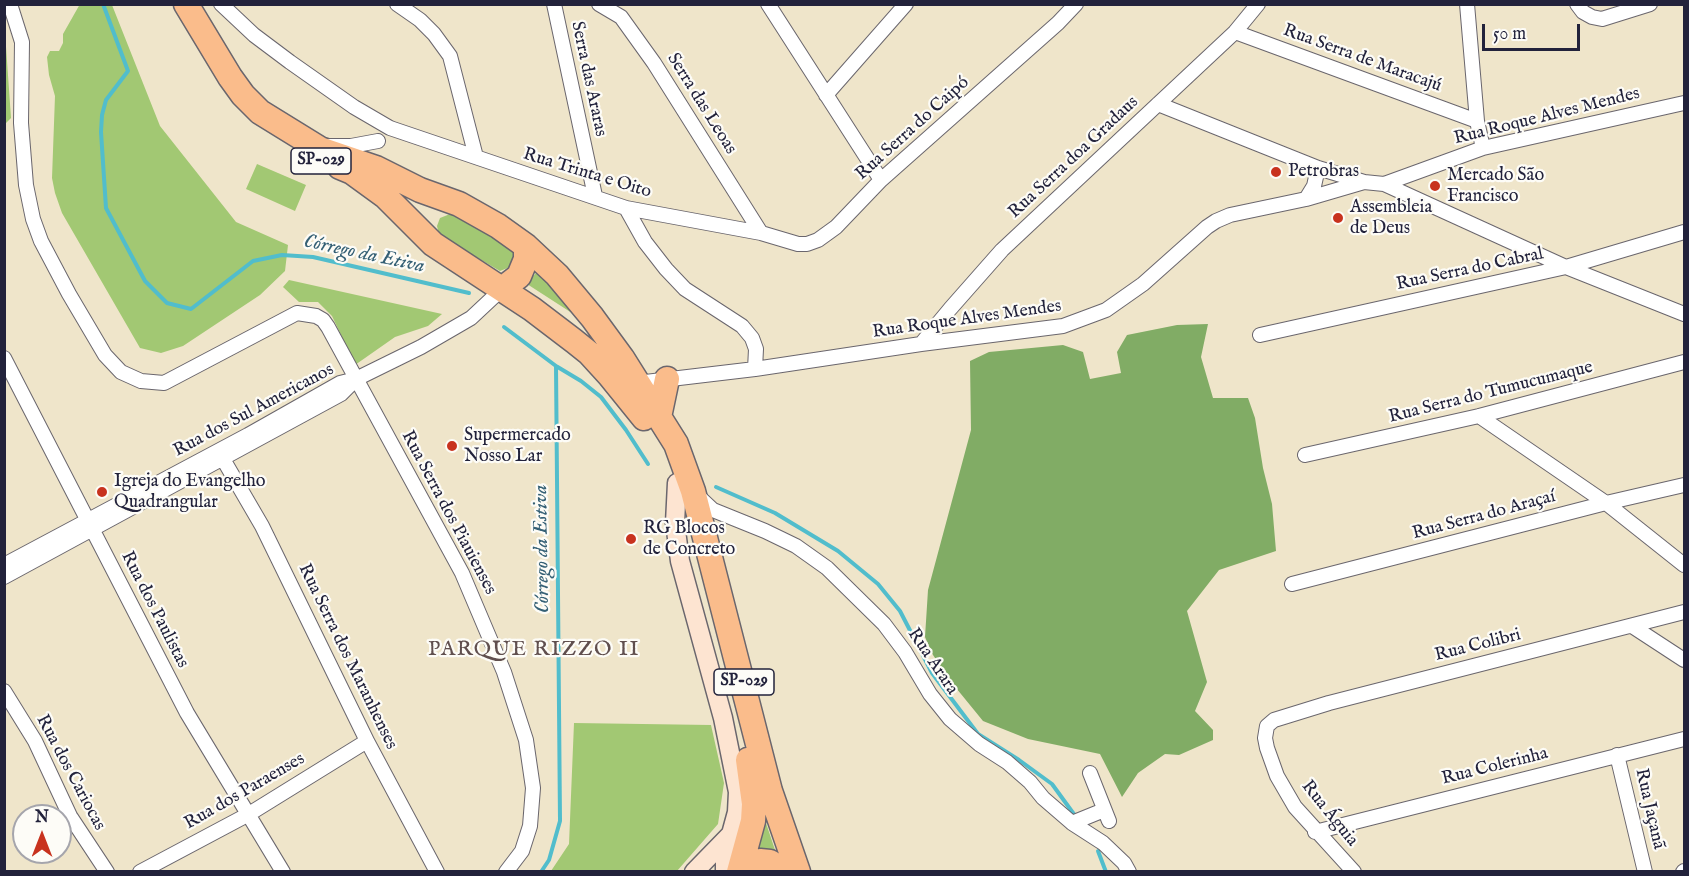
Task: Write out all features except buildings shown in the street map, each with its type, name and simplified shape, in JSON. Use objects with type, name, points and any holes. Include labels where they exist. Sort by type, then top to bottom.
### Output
[{"type":"highway","name":"SP-029","points":[[168,4],[209,75],[244,117],[262,133],[283,146],[352,172],[385,196],[433,244],[532,309],[589,353],[647,423],[685,487],[724,607],[770,791],[798,872]]},
{"type":"highway","name":"SP-029","points":[[186,4],[218,59],[243,95],[260,112],[309,143],[376,168],[420,190],[459,204],[498,226],[526,246],[573,293],[622,358],[676,444],[752,780],[753,821],[727,868]]},
{"type":"highway","points":[[433,244],[428,230],[434,216],[459,204]]},
{"type":"highway","points":[[502,289],[519,276],[526,260],[526,246]]},
{"type":"highway","points":[[589,353],[622,377],[637,383]]},
{"type":"highway","points":[[659,417],[662,397],[670,379]]},
{"type":"highway","points":[[748,872],[753,863],[760,861],[770,862],[785,872]]},
{"type":"street","name":"Rua Serra dos Piauienses","points":[[10,4],[22,42],[21,123],[28,200],[41,241],[105,355],[121,372],[141,381],[164,383],[297,313],[316,316],[323,320],[462,573],[504,672],[526,740],[533,788],[530,826],[522,851],[506,872]]},
{"type":"street","name":"Rua Trinta e Oito","points":[[221,4],[254,35],[290,62],[354,107],[390,128],[626,208],[761,233]]},
{"type":"street","points":[[397,4],[435,34],[450,56],[476,156]]},
{"type":"street","name":"Serra das Araras","points":[[554,4],[595,196]]},
{"type":"street","name":"Serra das Leoas","points":[[599,4],[623,11],[761,233]]},
{"type":"street","points":[[768,4],[880,180]]},
{"type":"street","points":[[826,94],[906,4]]},
{"type":"street","name":"Rua Serra do Caipó","points":[[761,233],[798,244],[807,244],[818,240],[836,227],[880,180],[1058,23],[1076,4]]},
{"type":"street","name":"Rua Serra doa Gradaus","points":[[921,344],[1002,250],[1235,32],[1258,4]]},
{"type":"street","points":[[1467,4],[1477,121],[1483,148]]},
{"type":"street","points":[[1577,4],[1583,12],[1602,19],[1650,4]]},
{"type":"street","name":"Rua Serra de Maracajú","points":[[1235,32],[1477,121]]},
{"type":"street","name":"Rua Roque Alves Mendes","points":[[637,383],[1063,326],[1106,310],[1143,284],[1216,221],[1230,215],[1306,199],[1364,182],[1384,184],[1483,148],[1684,103]]},
{"type":"street","points":[[1158,104],[1318,168],[1364,182]]},
{"type":"street","points":[[309,143],[351,146],[378,141],[390,128]]},
{"type":"street","points":[[376,168],[378,141]]},
{"type":"street","points":[[1306,199],[1314,186],[1318,168]]},
{"type":"street","points":[[1384,184],[1566,267],[1684,314]]},
{"type":"street","points":[[626,208],[645,242],[685,289],[742,326],[752,338],[756,350],[755,369]]},
{"type":"street","name":"Rua Serra do Cabral","points":[[1260,335],[1566,267],[1684,232]]},
{"type":"street","points":[[356,379],[393,362],[471,318],[502,289]]},
{"type":"street","name":"Rua dos Paulistas","points":[[4,358],[187,713],[283,872]]},
{"type":"street","points":[[622,358],[645,372],[670,379]]},
{"type":"street","name":"Rua Serra do Tumucumaque","points":[[1305,455],[1479,416],[1684,362]]},
{"type":"street","name":"Rua dos Sul Americanos","points":[[4,565],[224,459],[341,394],[356,379]]},
{"type":"street","name":"Rua dos Sul Americanos","points":[[4,577],[90,525],[340,383],[356,379]]},
{"type":"street","points":[[1479,416],[1606,503],[1684,565]]},
{"type":"street","name":"Rua Serra dos Maranhenses","points":[[224,459],[262,526],[367,741],[437,872]]},
{"type":"street","name":"Rua Serra do Araçaí","points":[[1292,584],[1684,485]]},
{"type":"street","name":"Rua Arara","points":[[685,487],[713,510],[796,546],[827,568],[884,624],[930,694],[950,719],[979,744],[1007,762],[1072,823],[1103,843],[1124,863],[1129,872]]},
{"type":"street","name":"SP-029","points":[[685,487],[675,523],[680,561],[723,718],[738,792],[737,812],[727,868]]},
{"type":"street","points":[[724,607],[711,535],[716,526],[722,522],[737,521]]},
{"type":"street","name":"Rua Colibri","points":[[1281,717],[1684,612]]},
{"type":"street","points":[[1632,626],[1684,660]]},
{"type":"street","name":"Rua dos Cariocas","points":[[4,691],[35,741],[70,816],[107,872]]},
{"type":"street","name":"Rua Águia","points":[[1281,717],[1267,726],[1265,731],[1267,748],[1277,776],[1295,807],[1315,832],[1354,872]]},
{"type":"street","name":"Rua Colerinha","points":[[1315,832],[1684,739]]},
{"type":"street","name":"Rua dos Paraenses","points":[[140,872],[249,814],[367,741]]},
{"type":"street","name":"Rua Jaçanã","points":[[1617,755],[1645,872]]},
{"type":"street","points":[[1072,823],[1106,815],[1090,773]]},
{"type":"street","points":[[694,872],[732,832]]},
{"type":"green space","points":[[80,4],[112,5],[160,126],[236,222],[288,245],[285,271],[260,295],[183,346],[161,353],[140,348],[62,213],[55,193],[52,178],[55,96],[47,57],[50,51],[59,51],[63,43],[63,34]]},
{"type":"green space","points":[[4,18],[11,118],[5,124],[4,124]]},
{"type":"green space","points":[[257,164],[306,185],[295,211],[246,189]]},
{"type":"green space","points":[[455,212],[514,248],[516,257],[510,267],[500,271],[439,235],[437,226],[440,218]]},
{"type":"green space","points":[[540,268],[575,315],[527,284]]},
{"type":"green space","points":[[289,280],[442,314],[428,326],[395,337],[355,365],[332,316],[318,302],[299,302],[283,287]]},
{"type":"green space","points":[[1208,324],[1201,357],[1213,398],[1248,398],[1255,418],[1263,468],[1272,504],[1276,551],[1219,570],[1187,611],[1207,682],[1195,711],[1213,730],[1213,740],[1179,755],[1165,754],[1138,773],[1122,797],[1100,754],[1028,739],[983,721],[952,683],[933,655],[925,637],[928,590],[971,430],[970,361],[989,352],[1063,345],[1083,352],[1090,379],[1121,373],[1117,352],[1127,335],[1177,325]]},
{"type":"green space","points":[[574,723],[711,725],[724,783],[718,824],[677,871],[551,871],[569,844]]},
{"type":"green space","points":[[763,814],[777,856],[758,856],[757,833]]},
{"type":"waterway","name":"Córrego da Etiva","points":[[103,4],[128,71],[106,100],[102,115],[106,208],[145,281],[167,303],[191,309],[253,261],[282,255],[313,257],[469,293]]},
{"type":"waterway","name":"Córrego da Etiva","points":[[504,327],[601,397],[648,464]]},
{"type":"waterway","name":"Córrego da Estiva","points":[[541,872],[549,860],[560,821],[556,366]]},
{"type":"waterway","points":[[716,487],[775,513],[838,551],[878,584],[900,611],[932,673],[978,734],[1052,784],[1076,817]]},
{"type":"waterway","points":[[1098,851],[1106,872]]},
{"type":"place","name":"Petrobras","points":[[1276,172]]},
{"type":"place","name":"Mercado São Francisco","points":[[1435,186]]},
{"type":"place","name":"Assembleia de Deus","points":[[1338,218]]},
{"type":"place","name":"Supermercado Nosso Lar","points":[[452,446]]},
{"type":"place","name":"Igreja do Evangelho Quadrangular","points":[[102,492]]},
{"type":"place","name":"RG Blocos de Concreto","points":[[631,539]]},
{"type":"district","name":"PARQUE RIZZO II","points":[[534,651]]}]
